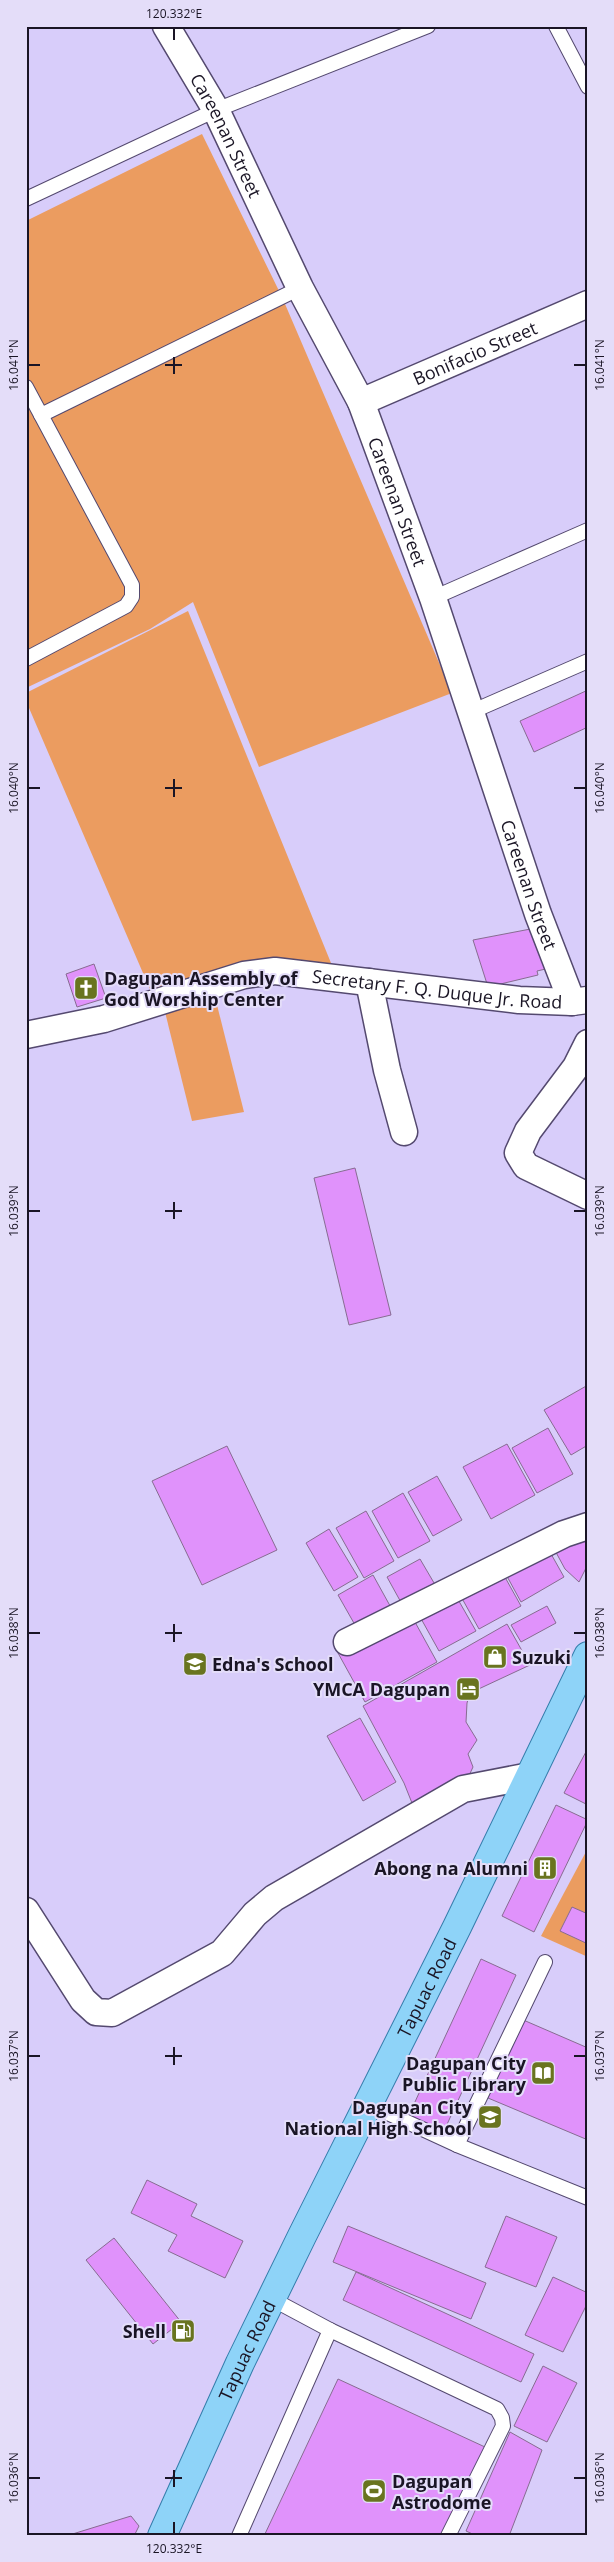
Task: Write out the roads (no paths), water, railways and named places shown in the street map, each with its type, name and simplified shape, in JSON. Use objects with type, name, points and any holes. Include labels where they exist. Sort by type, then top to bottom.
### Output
[{"type":"main road","name":"Tapuac Road","points":[[162,2536],[272,2299],[586,1664]]},
{"type":"street","name":"Careenan Street","points":[[166,26],[216,110],[300,288],[361,402],[433,598],[538,914],[580,1001]]},
{"type":"street","name":"Bonifacio Street","points":[[361,402],[588,304]]},
{"type":"street","name":"Secretary F. Q. Duque Jr. Road","points":[[26,1035],[104,1019],[244,975],[275,971],[520,1000],[580,1001]]},
{"type":"street","points":[[369,982],[387,1070],[404,1132]]},
{"type":"street","points":[[588,1043],[576,1066],[528,1131],[518,1153],[526,1166],[588,1196]]},
{"type":"street","points":[[347,1642],[556,1538],[588,1526]]},
{"type":"street","points":[[26,1911],[83,2000],[96,2012],[112,2013],[222,1953],[255,1914],[274,1898],[412,1817],[463,1789],[530,1776]]},
{"type":"lane","points":[[26,199],[216,110],[428,26]]},
{"type":"lane","points":[[556,26],[588,87]]},
{"type":"lane","points":[[41,415],[300,288]]},
{"type":"lane","points":[[26,387],[132,585],[132,597],[126,606],[26,659]]},
{"type":"lane","points":[[433,598],[588,530]]},
{"type":"lane","points":[[471,712],[588,661]]},
{"type":"lane","points":[[457,2144],[545,1962]]},
{"type":"lane","points":[[368,2104],[457,2144],[588,2198]]},
{"type":"lane","points":[[272,2299],[330,2330],[497,2410],[500,2414],[503,2426],[448,2536]]},
{"type":"lane","points":[[239,2536],[330,2330]]},
{"type":"place","name":"Dagupan Assembly of God Worship Center","points":[[86,988]]},
{"type":"place","name":"Suzuki","points":[[495,1657]]},
{"type":"place","name":"Edna's School","points":[[195,1664]]},
{"type":"place","name":"YMCA Dagupan","points":[[468,1689]]},
{"type":"place","name":"Abong na Alumni","points":[[545,1868]]},
{"type":"place","name":"Dagupan City Public Library","points":[[543,2073]]},
{"type":"place","name":"Dagupan City National High School","points":[[490,2117]]},
{"type":"place","name":"Shell","points":[[183,2331]]},
{"type":"place","name":"Dagupan Astrodome","points":[[374,2491]]}]
